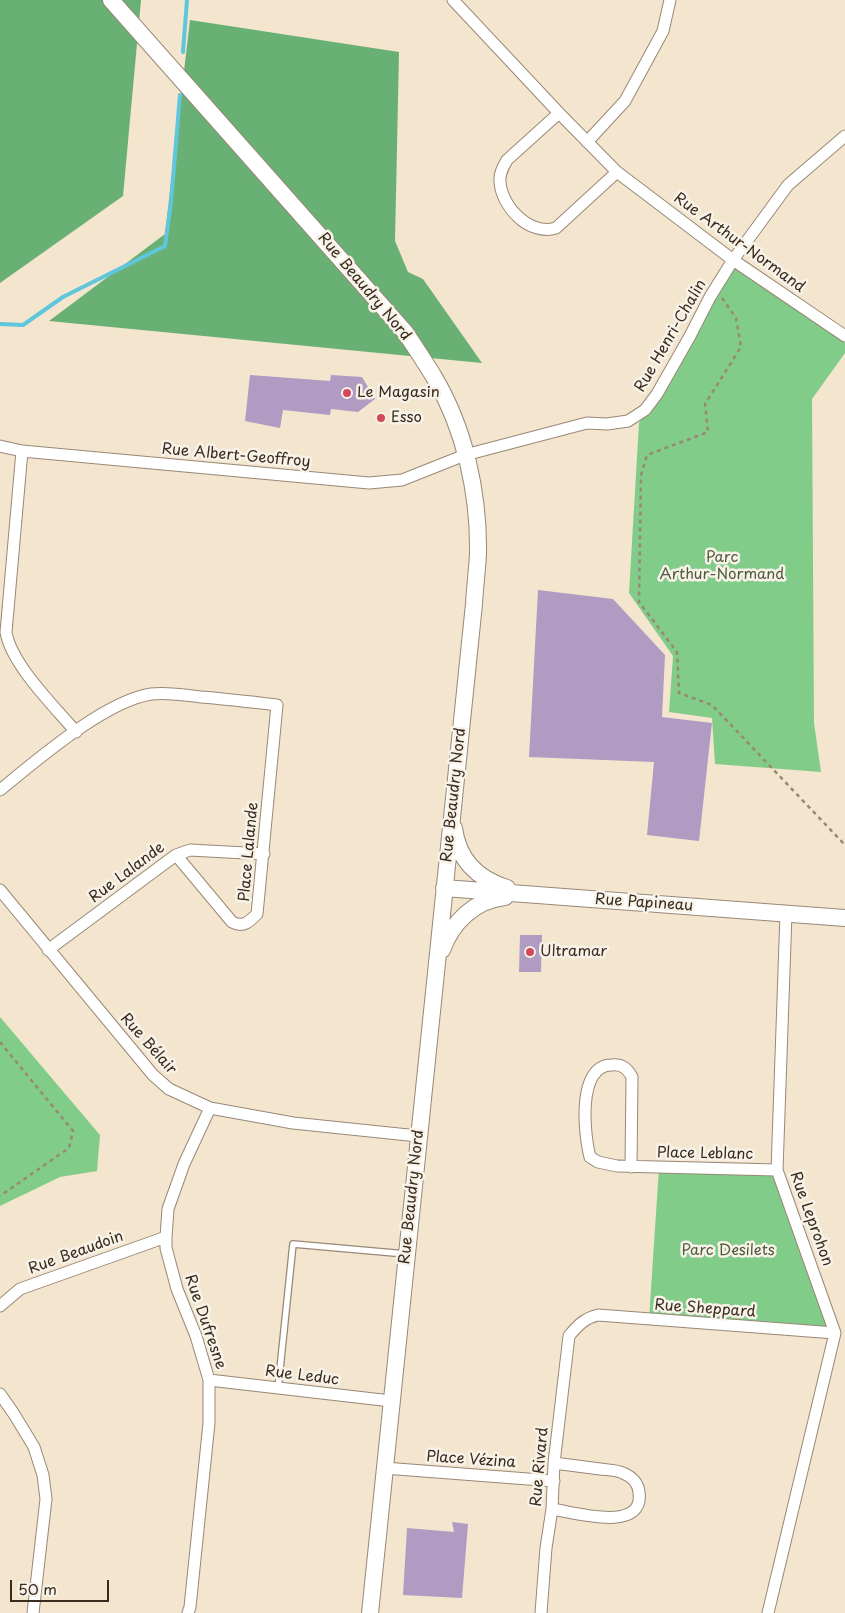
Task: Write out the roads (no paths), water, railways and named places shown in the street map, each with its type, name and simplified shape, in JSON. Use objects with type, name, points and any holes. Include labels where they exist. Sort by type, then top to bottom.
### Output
[{"type":"main road","name":"Rue Beaudry Nord","points":[[111,0],[405,332],[434,377],[446,401],[465,455],[475,502],[478,553],[474,604],[370,1613]]},
{"type":"main road","points":[[454,791],[453,818],[456,842],[460,852],[474,870],[492,884],[531,894]]},
{"type":"main road","name":"Rue Papineau","points":[[444,888],[845,918]]},
{"type":"main road","points":[[436,966],[446,936],[463,916],[479,904],[497,898],[531,894]]},
{"type":"street","name":"Rue Arthur-Normand","points":[[453,0],[558,113],[617,172],[733,260],[845,336]]},
{"type":"street","points":[[587,142],[625,101],[663,32],[670,0]]},
{"type":"street","points":[[558,113],[507,160],[501,169],[500,182],[503,194],[518,216],[535,229],[548,231],[556,228],[617,172]]},
{"type":"street","name":"Rue Henri-Chalin","points":[[465,455],[587,423],[607,424],[628,420],[645,410],[657,394],[715,288],[733,260],[788,185],[845,136]]},
{"type":"street","name":"Rue Albert-Geoffroy","points":[[0,446],[22,451],[369,483],[402,480],[465,455]]},
{"type":"street","points":[[0,790],[76,732],[20,665],[7,639],[22,451]]},
{"type":"street","name":"Place Lalande","points":[[76,732],[104,713],[133,698],[153,694],[176,694],[277,705],[257,914],[247,924],[237,925],[232,922],[176,855]]},
{"type":"street","name":"Rue Lalande","points":[[48,950],[176,855],[190,850],[264,854]]},
{"type":"street","name":"Rue Bélair","points":[[0,890],[153,1075],[170,1089],[210,1108],[293,1123],[418,1136]]},
{"type":"street","name":"Rue Leprohon","points":[[786,914],[777,1170],[835,1333]]},
{"type":"street","name":"Place Leblanc","points":[[631,1167],[632,1077],[628,1070],[620,1064],[605,1065],[593,1075],[589,1082],[584,1113],[587,1148],[590,1157],[598,1162],[631,1167],[777,1170]]},
{"type":"street","name":"Rue Dufresne","points":[[188,1613],[209,1423],[209,1380],[196,1336],[177,1289],[166,1248],[166,1237],[168,1209],[184,1164],[210,1108]]},
{"type":"street","name":"Rue Beaudoin","points":[[0,1306],[20,1289],[166,1237]]},
{"type":"street","name":"Rue Sheppard","points":[[577,1327],[587,1317],[598,1315],[835,1333]]},
{"type":"street","name":"Rue Rivard","points":[[541,1613],[546,1548],[552,1509],[554,1463],[569,1336],[577,1327]]},
{"type":"street","points":[[768,1613],[835,1333]]},
{"type":"street","name":"Rue Leduc","points":[[209,1380],[391,1401]]},
{"type":"street","points":[[0,1394],[34,1447],[43,1475],[46,1499],[33,1613]]},
{"type":"street","points":[[552,1509],[611,1519],[625,1516],[634,1511],[640,1495],[637,1483],[621,1472],[554,1463]]},
{"type":"street","name":"Place Vézina","points":[[384,1468],[554,1481]]},
{"type":"lane","points":[[278,1388],[293,1244],[406,1254]]},
{"type":"waterway","points":[[183,52],[187,0]]},
{"type":"waterway","points":[[0,324],[23,325],[63,297],[165,246],[171,202],[180,95]]},
{"type":"place","name":"Le Magasin","points":[[347,393]]},
{"type":"place","name":"Esso","points":[[381,418]]},
{"type":"place","name":"Ultramar","points":[[530,952]]},
{"type":"park label","name":"Parc Arthur-Normand","points":[[722,566]]},
{"type":"park label","name":"Parc Desilets","points":[[728,1251]]}]
